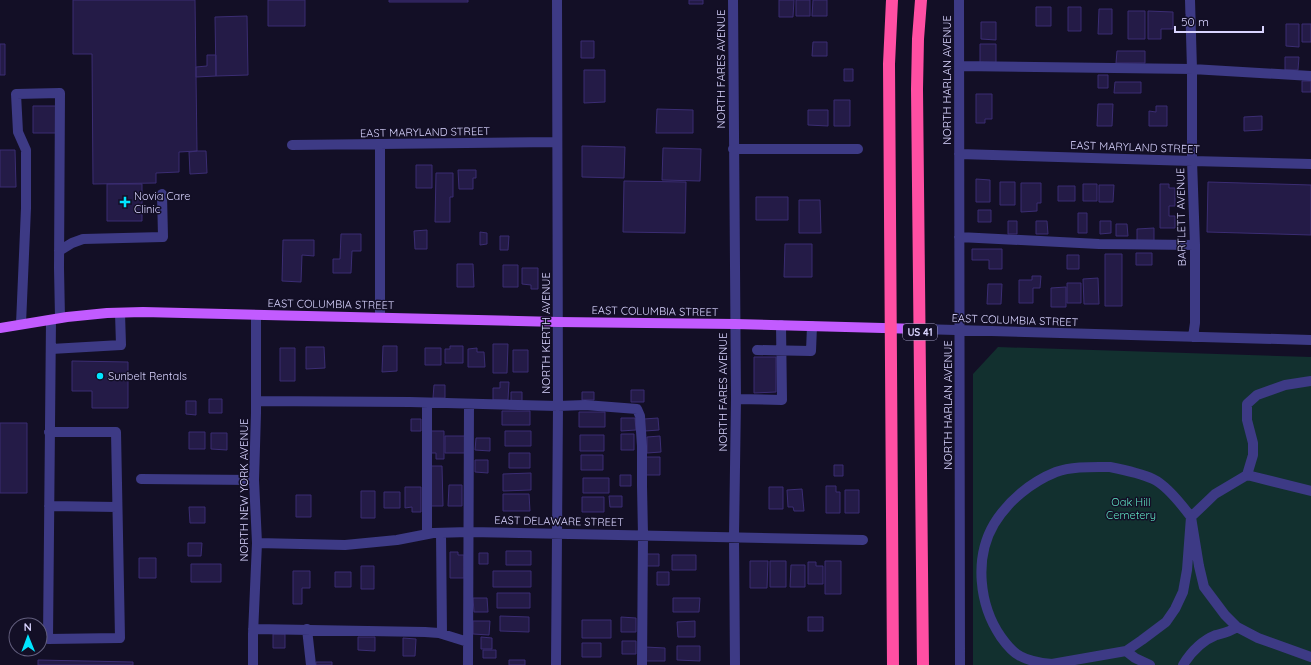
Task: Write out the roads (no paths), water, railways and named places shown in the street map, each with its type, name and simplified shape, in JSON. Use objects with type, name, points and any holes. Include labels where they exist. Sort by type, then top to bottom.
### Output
[{"type":"highway","name":"US 41","points":[[892,0],[889,64],[893,665]]},
{"type":"highway","name":"US 41","points":[[921,0],[918,39],[917,89],[922,665]]},
{"type":"main road","name":"EAST COLUMBIA STREET","points":[[0,328],[56,319],[143,312],[920,329]]},
{"type":"street","name":"NORTH KERTH AVENUE","points":[[556,665],[558,406],[557,0]]},
{"type":"street","name":"NORTH FARES AVENUE","points":[[733,0],[736,399],[734,536],[735,665]]},
{"type":"street","name":"NORTH HARLAN AVENUE","points":[[959,0],[960,665]]},
{"type":"street","name":"BARTLETT AVENUE","points":[[1190,0],[1194,337]]},
{"type":"street","points":[[958,66],[1192,69],[1311,76]]},
{"type":"street","points":[[21,324],[26,208],[26,150],[18,132],[16,94],[60,93],[59,251],[56,319],[51,349],[49,432],[48,639],[120,638],[116,432],[49,432]]},
{"type":"street","name":"EAST MARYLAND STREET","points":[[292,146],[557,142]]},
{"type":"street","points":[[380,144],[380,317]]},
{"type":"street","points":[[733,149],[858,149]]},
{"type":"street","name":"EAST MARYLAND STREET","points":[[959,154],[1192,162],[1311,164]]},
{"type":"street","points":[[59,251],[72,242],[83,239],[163,237],[162,194]]},
{"type":"street","points":[[959,237],[1099,244],[1194,245]]},
{"type":"street","points":[[51,349],[121,345],[120,313]]},
{"type":"street","name":"NORTH NEW YORK AVENUE","points":[[253,665],[257,543],[254,480],[256,315]]},
{"type":"street","points":[[736,399],[782,400],[781,325]]},
{"type":"street","points":[[757,350],[811,351],[812,326]]},
{"type":"street","name":"EAST COLUMBIA STREET","points":[[920,329],[1311,340]]},
{"type":"street","points":[[1311,381],[1285,385],[1257,395],[1247,404],[1247,420],[1253,443],[1253,455],[1247,475],[1216,494],[1191,517],[1187,570],[1183,592],[1166,622],[1126,651],[1052,664],[1020,656],[1006,646],[995,629],[987,610],[982,592],[982,562],[986,544],[994,524],[1011,501],[1033,484],[1057,472],[1081,468],[1110,467],[1133,472],[1154,480],[1177,499],[1191,517],[1204,587],[1225,616],[1237,627],[1258,638],[1311,657]]},
{"type":"street","points":[[256,401],[558,406],[585,405],[637,409],[640,416],[642,446],[642,665]]},
{"type":"street","points":[[427,403],[427,534]]},
{"type":"street","points":[[468,665],[469,404]]},
{"type":"street","points":[[1247,475],[1311,491]]},
{"type":"street","points":[[141,479],[254,480]]},
{"type":"street","points":[[49,506],[117,507]]},
{"type":"street","name":"EAST DELAWARE STREET","points":[[257,543],[345,545],[364,544],[427,534],[469,532],[734,536],[862,540]]},
{"type":"street","points":[[441,533],[442,634]]},
{"type":"street","points":[[1183,665],[1200,643],[1216,636],[1231,632],[1237,627]]},
{"type":"street","points":[[253,629],[425,632],[442,634],[468,642]]},
{"type":"street","points":[[307,629],[311,665]]},
{"type":"street","points":[[1126,651],[1135,658],[1150,665]]},
{"type":"place","name":"Novia Care Clinic","points":[[125,202]]},
{"type":"place","name":"Sunbelt Rentals","points":[[100,376]]},
{"type":"park label","name":"Oak Hill Cemetery","points":[[1131,508]]}]
